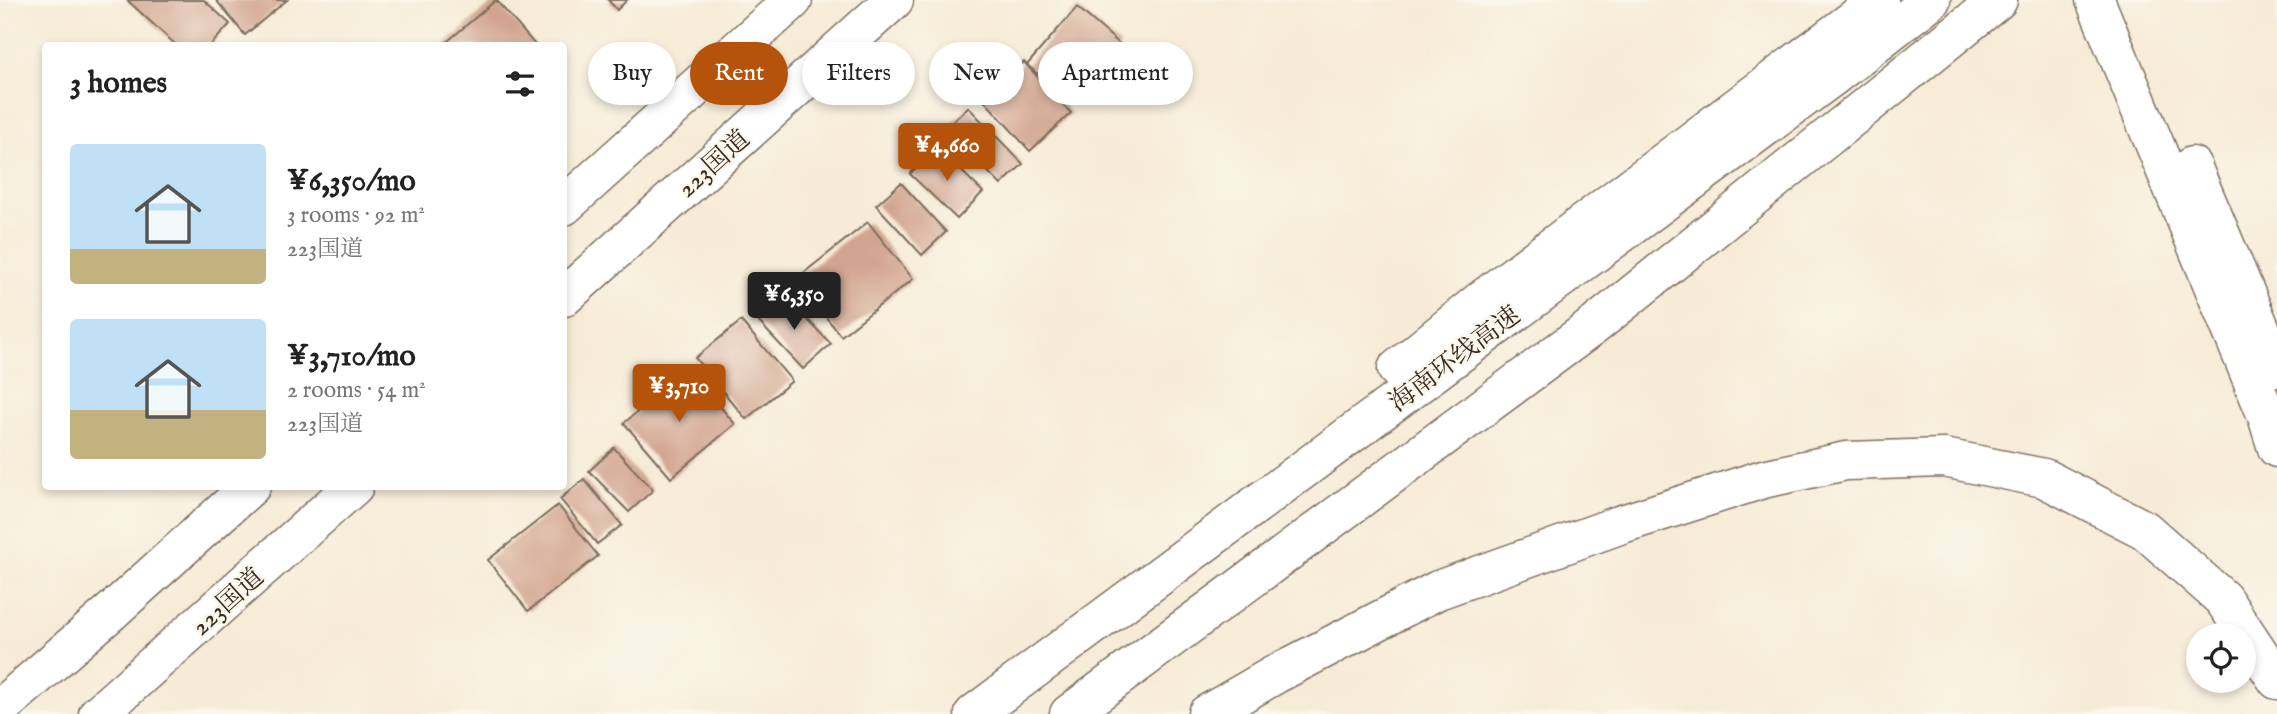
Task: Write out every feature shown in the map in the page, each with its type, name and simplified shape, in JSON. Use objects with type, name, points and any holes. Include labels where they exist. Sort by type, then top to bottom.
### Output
[{"type":"highway","points":[[567,203],[793,0]]},
{"type":"highway","name":"223国道","points":[[567,295],[894,0]]},
{"type":"highway","points":[[1075,639],[1224,509],[1480,302],[1879,0]]},
{"type":"highway","name":"海南环线高速","points":[[975,714],[1831,78],[1931,0]]},
{"type":"highway","points":[[1069,714],[1597,324],[1998,0]]},
{"type":"highway","points":[[2095,0],[2158,120],[2277,368]]},
{"type":"highway","points":[[2122,0],[2158,120],[2277,448]]},
{"type":"highway","points":[[1207,714],[1276,674],[1438,590],[1619,525],[1763,479],[1860,460],[1944,458],[2044,478],[2145,530],[2223,599],[2277,680]]},
{"type":"highway","points":[[0,708],[247,490]]},
{"type":"highway","name":"223国道","points":[[98,714],[350,490]]},
{"type":"building","points":[[127,0],[204,0],[230,24],[214,42],[173,42]]},
{"type":"building","points":[[216,0],[287,0],[245,35]]},
{"type":"building","points":[[496,0],[533,42],[447,42]]},
{"type":"building","points":[[608,0],[627,0],[617,10]]},
{"type":"building","points":[[1077,7],[1118,42],[1047,42]]},
{"type":"building","points":[[1038,52],[1038,74],[1027,65]]},
{"type":"building","points":[[1024,62],[1038,77],[1038,105],[1064,105],[1071,113],[1030,151],[988,105],[1024,105]]},
{"type":"building","points":[[968,107],[1023,164],[1001,185],[946,128]]},
{"type":"building","points":[[937,147],[983,192],[957,219],[910,174]]},
{"type":"building","points":[[901,183],[946,232],[922,255],[876,205]]},
{"type":"building","points":[[868,222],[913,279],[841,336],[796,279]]},
{"type":"building","points":[[784,295],[831,344],[803,369],[757,320]]},
{"type":"building","points":[[741,321],[792,381],[746,419],[695,358]]},
{"type":"building","points":[[688,369],[735,424],[671,478],[624,423]]},
{"type":"building","points":[[614,448],[653,490],[629,512],[589,471]]},
{"type":"building","points":[[584,479],[622,525],[597,544],[560,499]]},
{"type":"building","points":[[558,505],[598,556],[528,611],[488,560]]}]
